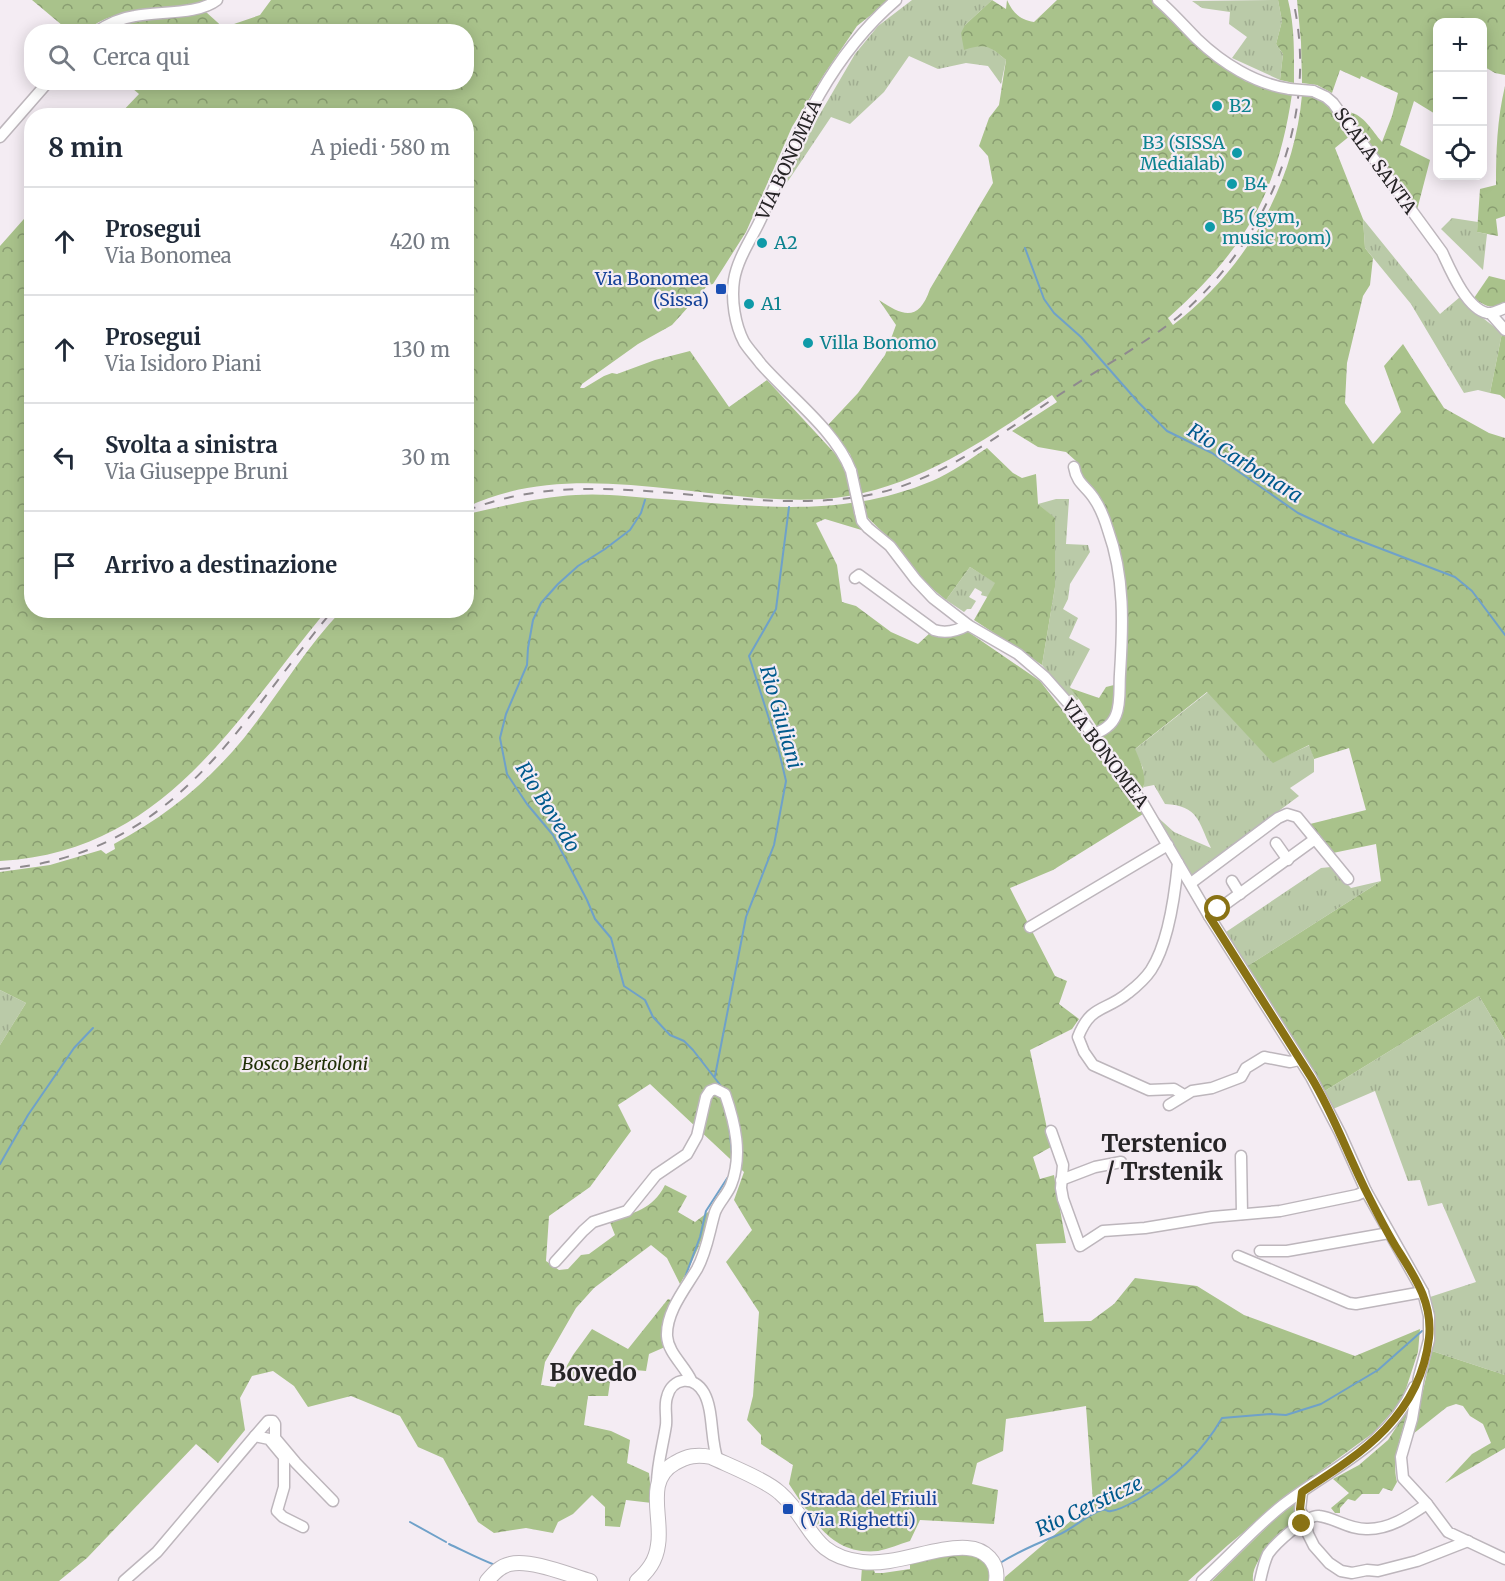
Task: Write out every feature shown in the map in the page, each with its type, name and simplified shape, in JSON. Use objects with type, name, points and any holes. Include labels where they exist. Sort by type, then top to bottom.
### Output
[{"type":"main road","points":[[637,1581],[651,1566],[658,1545],[657,1485],[668,1467],[683,1458],[701,1455],[767,1484],[781,1494],[815,1539],[832,1553],[855,1561],[872,1563],[968,1548],[981,1552],[992,1561],[996,1571],[996,1581]]},
{"type":"main road","points":[[486,1581],[503,1567],[513,1564],[541,1568],[590,1581]]},
{"type":"street","name":"VIA BONOMEA","points":[[896,0],[868,26],[850,47],[810,110],[790,150],[763,216],[738,265],[733,288],[734,309],[744,342],[841,451],[851,471],[862,521],[868,528],[890,546],[924,589],[968,625],[1018,654],[1033,666],[1069,704],[1144,805],[1209,916],[1311,1077],[1340,1132],[1366,1191],[1423,1292],[1430,1327],[1429,1340],[1419,1377],[1412,1419],[1402,1447],[1400,1469],[1404,1481],[1427,1504],[1443,1528],[1505,1559]]},
{"type":"street","name":"SCALA SANTA","points":[[1158,0],[1204,45],[1235,68],[1254,78],[1290,88],[1313,91],[1333,103],[1442,252],[1463,291],[1484,312],[1490,313],[1505,330]]},
{"type":"street","points":[[110,24],[135,16],[205,7],[216,1]]},
{"type":"street","points":[[25,108],[41,90]]},
{"type":"street","points":[[0,137],[24,110]]},
{"type":"street","points":[[1490,313],[1505,308]]},
{"type":"street","points":[[1074,467],[1080,484],[1094,498],[1109,531],[1122,597],[1116,715],[1106,728],[1092,735]]},
{"type":"street","points":[[855,578],[859,575],[934,630],[942,633],[968,625]]},
{"type":"street","points":[[1191,883],[1278,818],[1287,814],[1297,817],[1348,879]]},
{"type":"street","points":[[1209,916],[1315,839]]},
{"type":"street","points":[[1276,843],[1288,860]]},
{"type":"street","points":[[1029,927],[1168,845]]},
{"type":"street","points":[[1178,863],[1169,920],[1151,970],[1127,994],[1093,1012],[1078,1037],[1093,1065],[1149,1090],[1174,1089],[1184,1095]]},
{"type":"street","points":[[1232,880],[1240,894]]},
{"type":"street","points":[[1169,1105],[1192,1091],[1222,1085],[1241,1077],[1246,1068],[1264,1057],[1290,1062],[1299,1060]]},
{"type":"street","points":[[555,1262],[588,1226],[600,1219],[627,1211],[656,1174],[687,1154],[697,1136],[706,1097],[710,1091],[715,1089],[725,1094],[738,1145],[734,1176],[731,1186],[716,1211],[703,1258],[679,1299],[667,1330],[669,1347],[691,1380],[704,1393],[713,1448],[718,1461]]},
{"type":"street","points":[[1051,1131],[1063,1165],[1061,1180],[1063,1199],[1080,1246],[1103,1231],[1280,1211],[1366,1191]]},
{"type":"street","points":[[1240,1156],[1242,1214]]},
{"type":"street","points":[[1061,1180],[1095,1167],[1121,1161]]},
{"type":"street","points":[[1260,1251],[1287,1251],[1389,1233]]},
{"type":"street","points":[[1238,1256],[1349,1303],[1356,1304],[1423,1292]]},
{"type":"street","points":[[1202,1581],[1275,1511],[1358,1454],[1384,1432],[1399,1415],[1419,1377]]},
{"type":"street","points":[[657,1485],[658,1462],[666,1422],[667,1395],[676,1383],[691,1380]]},
{"type":"street","points":[[126,1580],[157,1552],[268,1421],[273,1421],[275,1438],[333,1501]]},
{"type":"street","points":[[255,1436],[269,1439],[284,1457],[284,1487],[278,1511],[283,1517],[303,1527]]},
{"type":"street","points":[[1302,1492],[1300,1509],[1308,1534],[1323,1557],[1337,1570],[1352,1573],[1367,1570],[1378,1571],[1417,1561],[1468,1541]]},
{"type":"street","points":[[1260,1581],[1265,1560],[1271,1551],[1305,1520],[1320,1516],[1368,1529],[1396,1522],[1427,1504]]},
{"type":"green space","points":[[32,0],[209,0],[128,12],[97,24],[61,24]]},
{"type":"green space","points":[[271,0],[890,0],[857,26],[825,73],[792,127],[746,232],[713,284],[708,285],[672,325],[638,344],[582,384],[580,388],[612,373],[617,374],[655,360],[690,351],[729,407],[767,380],[840,459],[846,472],[855,470],[850,454],[827,426],[858,393],[885,355],[896,325],[879,300],[903,312],[910,313],[921,307],[993,183],[988,156],[979,146],[989,118],[999,105],[1006,60],[987,47],[964,50],[961,33],[965,25],[992,0],[1006,9],[1007,0],[1018,15],[1034,22],[1057,0],[1153,0],[1227,68],[1245,81],[1292,94],[1277,162],[1253,218],[1237,244],[1217,269],[1168,318],[1173,325],[1222,279],[1262,223],[1289,162],[1302,95],[1312,95],[1325,100],[1351,135],[1335,148],[1363,219],[1365,248],[1373,258],[1370,285],[1363,296],[1347,363],[1345,403],[1373,444],[1401,412],[1384,366],[1403,344],[1444,408],[1489,433],[1505,438],[1505,1040],[1479,996],[1323,1092],[1246,967],[1381,881],[1376,844],[1333,853],[1310,824],[1366,810],[1349,748],[1314,759],[1309,745],[1273,763],[1207,692],[1135,749],[1144,777],[1141,793],[1099,737],[1117,724],[1127,620],[1124,572],[1107,513],[1081,476],[1076,461],[1066,452],[1038,447],[1012,431],[1057,402],[1052,395],[972,447],[944,462],[886,487],[855,495],[823,499],[779,499],[597,483],[552,485],[509,492],[474,504],[474,108],[126,108],[139,94],[134,90],[474,90],[474,24],[234,24],[260,15]]},
{"type":"green space","points":[[912,0],[992,0],[965,25],[978,45],[989,46],[1006,60],[1001,84],[988,66],[966,63],[938,69],[909,56],[884,92],[850,124],[831,117],[784,187],[796,155],[855,54],[878,26]]},
{"type":"green space","points":[[1278,0],[1282,21],[1276,44],[1283,54],[1280,80],[1232,58],[1247,37],[1229,24],[1230,12],[1202,8],[1192,1]]},
{"type":"green space","points":[[1278,0],[1288,0],[1292,20],[1294,83],[1280,80],[1283,54],[1276,44],[1282,21]]},
{"type":"green space","points":[[1297,0],[1505,0],[1505,75],[1487,68],[1487,18],[1433,18],[1433,113],[1414,101],[1400,145],[1430,160],[1417,210],[1348,112],[1363,119],[1382,142],[1398,93],[1361,76],[1360,79],[1340,70],[1332,93],[1317,85],[1302,83]]},
{"type":"green space","points":[[206,12],[219,24],[128,24],[155,18]]},
{"type":"green space","points":[[1505,86],[1505,216],[1496,219],[1498,236],[1477,232],[1480,189],[1496,185],[1500,111]]},
{"type":"green space","points":[[1452,218],[1478,222],[1477,232],[1487,234],[1483,270],[1441,229]]},
{"type":"green space","points":[[24,219],[24,618],[320,618],[225,737],[189,775],[150,807],[107,834],[57,852],[0,861],[0,246]]},
{"type":"green space","points":[[1363,219],[1440,314],[1460,297],[1502,333],[1490,393],[1478,390],[1464,393],[1411,304],[1365,248]]},
{"type":"green space","points":[[1489,276],[1505,280],[1505,303],[1489,306],[1474,298]]},
{"type":"green space","points":[[1502,333],[1505,335],[1505,399],[1500,395],[1490,393]]},
{"type":"green space","name":"Bosco Bertoloni","points":[[987,448],[1013,473],[1022,478],[1036,474],[1038,504],[1055,518],[1055,587],[1042,665],[974,620],[995,583],[970,567],[946,600],[922,580],[899,548],[867,517],[866,512],[857,512],[868,532],[825,519],[816,523],[837,565],[842,602],[856,606],[891,632],[918,644],[931,632],[967,631],[1040,681],[1143,814],[1053,870],[1010,888],[1055,976],[1067,981],[1059,1004],[1079,1019],[1072,1029],[1030,1050],[1051,1147],[1033,1157],[1040,1179],[1054,1175],[1066,1243],[1036,1244],[1044,1322],[1091,1321],[1114,1304],[1135,1278],[1197,1286],[1244,1315],[1355,1356],[1420,1329],[1418,1352],[1402,1401],[1373,1433],[1299,1487],[1188,1581],[1004,1581],[1005,1577],[1093,1502],[1086,1406],[1006,1419],[1003,1451],[977,1463],[972,1484],[998,1490],[994,1524],[920,1520],[910,1541],[878,1551],[862,1551],[848,1547],[835,1541],[806,1510],[789,1484],[793,1465],[761,1444],[761,1435],[747,1420],[753,1396],[759,1312],[726,1262],[752,1230],[734,1200],[744,1172],[650,1084],[618,1105],[631,1131],[590,1187],[549,1216],[546,1261],[559,1270],[568,1269],[581,1255],[589,1254],[615,1235],[609,1220],[642,1209],[654,1200],[665,1185],[687,1196],[678,1212],[695,1222],[712,1209],[706,1229],[680,1284],[667,1258],[651,1245],[594,1288],[576,1308],[545,1362],[541,1385],[555,1387],[573,1355],[592,1329],[628,1349],[668,1299],[674,1301],[665,1347],[649,1354],[646,1371],[612,1368],[608,1396],[588,1396],[584,1425],[611,1431],[630,1440],[627,1463],[649,1473],[652,1503],[626,1500],[620,1527],[605,1526],[605,1507],[592,1495],[573,1514],[558,1522],[553,1533],[526,1528],[494,1533],[478,1522],[443,1458],[418,1447],[400,1416],[351,1396],[308,1407],[294,1386],[273,1371],[252,1376],[240,1398],[245,1430],[218,1463],[196,1444],[87,1558],[59,1581],[0,1581],[0,1045],[26,1003],[0,990],[0,872],[50,865],[101,850],[106,854],[115,849],[114,844],[151,822],[184,798],[230,755],[335,618],[474,618],[474,513],[537,499],[587,495],[765,506],[832,505],[865,501],[898,493],[932,481]]},
{"type":"green space","points":[[1056,499],[1069,499],[1066,544],[1088,545],[1090,552],[1070,584],[1068,599],[1063,609],[1078,618],[1069,638],[1090,649],[1070,687],[1079,699],[1073,702],[1042,665],[1055,587],[1055,519],[1038,504]]},
{"type":"green space","points":[[970,567],[996,583],[988,597],[981,595],[982,592],[975,588],[969,597],[976,601],[971,609],[964,612],[946,600]]},
{"type":"green space","points":[[1114,685],[1110,715],[1097,727],[1070,688],[1099,698],[1106,687]]},
{"type":"green space","points":[[1208,692],[1273,762],[1310,745],[1314,759],[1314,772],[1290,788],[1299,796],[1192,875],[1153,813],[1174,832],[1211,848],[1200,823],[1185,808],[1165,804],[1154,785],[1144,787],[1143,768],[1134,750]]},
{"type":"green space","points":[[1331,867],[1351,888],[1381,881],[1246,967],[1226,932],[1321,868]]},
{"type":"green space","points":[[0,990],[26,1003],[0,1045]]},
{"type":"green space","points":[[1479,996],[1505,1040],[1505,1375],[1432,1351],[1433,1318],[1430,1297],[1476,1282],[1442,1203],[1428,1206],[1420,1180],[1408,1181],[1375,1091],[1333,1109],[1323,1092]]},
{"type":"green space","points":[[1432,1351],[1505,1375],[1505,1448],[1445,1483],[1472,1454],[1491,1443],[1483,1424],[1470,1416],[1463,1406],[1456,1404],[1447,1407],[1413,1434]]},
{"type":"green space","points":[[1408,1409],[1395,1464],[1397,1482],[1392,1491],[1383,1488],[1379,1494],[1362,1494],[1355,1501],[1348,1499],[1340,1508],[1340,1513],[1335,1513],[1331,1508],[1349,1493],[1333,1479],[1359,1465],[1388,1440]]},
{"type":"green space","points":[[1296,1502],[1297,1520],[1256,1564],[1253,1581],[1212,1581],[1273,1521]]},
{"type":"green space","points":[[948,1553],[971,1555],[981,1559],[989,1568],[990,1581],[861,1581],[862,1567],[873,1568],[875,1573],[910,1569],[910,1561]]},
{"type":"waterway","name":"Rio Carbonara","points":[[1025,248],[1044,299],[1054,313],[1081,337],[1138,402],[1167,431],[1212,453],[1298,513],[1345,535],[1455,577],[1472,591],[1505,635]]},
{"type":"waterway","name":"Rio Bovedo","points":[[645,500],[641,513],[630,530],[578,566],[541,603],[533,620],[527,665],[506,714],[500,738],[507,774],[527,804],[553,835],[595,919],[611,938],[624,986],[645,1000],[653,1017],[670,1035],[684,1041],[693,1050],[721,1086]]},
{"type":"waterway","name":"Rio Giuliani","points":[[715,1076],[746,917],[774,845],[786,781],[778,747],[749,656],[776,609],[789,507]]},
{"type":"waterway","points":[[0,1164],[28,1115],[74,1048],[93,1028]]},
{"type":"waterway","name":"Rio Bovedo","points":[[729,1124],[732,1154]]},
{"type":"waterway","name":"Rio Bovedo","points":[[684,1280],[700,1237],[706,1211],[728,1177]]},
{"type":"waterway","name":"Rio Cersticze","points":[[1000,1563],[1064,1532],[1096,1512],[1121,1508],[1150,1492],[1196,1454],[1222,1418],[1286,1415],[1321,1404],[1378,1370],[1422,1331]]},
{"type":"waterway","points":[[410,1522],[446,1542]]},
{"type":"waterway","points":[[449,1544],[495,1565]]},
{"type":"railway","points":[[474,509],[513,497],[561,490],[610,489],[759,500],[808,501],[857,497],[884,492],[911,483],[986,444],[1164,328],[1210,286],[1238,252],[1261,214],[1279,174],[1292,132],[1299,88],[1300,44],[1293,0]]},
{"type":"railway","points":[[0,869],[60,859],[111,840],[156,812],[195,779],[230,740],[327,618]]},
{"type":"place","name":"B2","points":[[1217,106]]},
{"type":"place","name":"B3 (SISSA Medialab)","points":[[1237,153]]},
{"type":"place","name":"B4","points":[[1232,184]]},
{"type":"place","name":"B5 (gym, music room)","points":[[1210,227]]},
{"type":"place","name":"A2","points":[[762,243]]},
{"type":"place","name":"Via Bonomea (Sissa)","points":[[721,289]]},
{"type":"place","name":"A1","points":[[749,304]]},
{"type":"place","name":"Villa Bonomo","points":[[808,343]]},
{"type":"place","name":"Strada del Friuli (Via Righetti)","points":[[788,1509]]},
{"type":"district","name":"Terstenico / Trstenik","points":[[1164,1158]]},
{"type":"district","name":"Bovedo","points":[[593,1373]]},
{"type":"route","points":[[1218,909],[1209,916],[1321,1094],[1366,1191],[1423,1292],[1429,1316],[1429,1340],[1419,1377],[1399,1415],[1384,1432],[1358,1454],[1302,1492],[1300,1509],[1305,1520],[1302,1524]]}]
